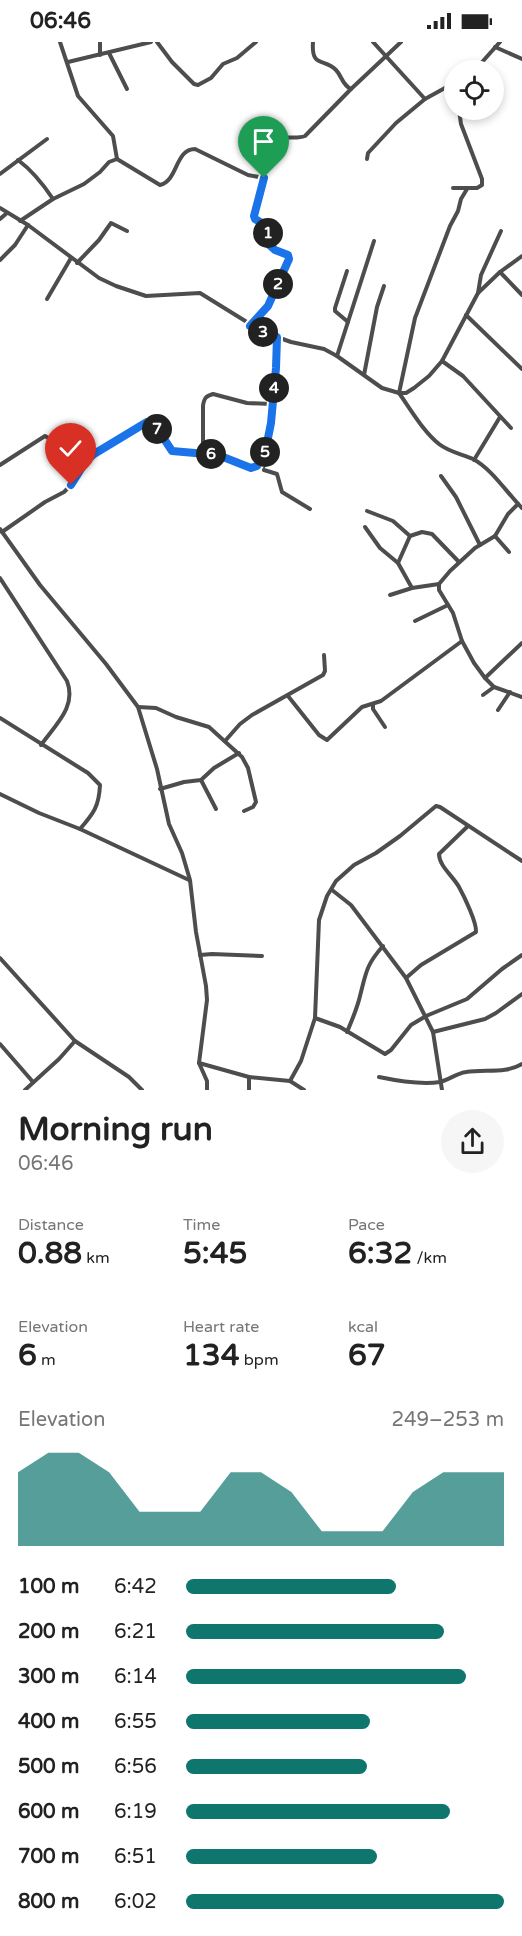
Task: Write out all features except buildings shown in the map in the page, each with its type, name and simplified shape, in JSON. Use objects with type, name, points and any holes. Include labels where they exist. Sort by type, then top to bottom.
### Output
[{"type":"street","points":[[60,42],[78,96],[113,136],[117,159]]},
{"type":"street","points":[[100,42],[100,55]]},
{"type":"street","points":[[68,62],[151,42]]},
{"type":"street","points":[[157,42],[172,62],[194,84],[198,85],[211,78],[223,64],[237,58],[256,42]]},
{"type":"street","points":[[313,42],[314,54],[318,61],[334,68],[346,87],[351,89]]},
{"type":"street","points":[[374,42],[425,99]]},
{"type":"street","points":[[250,326],[268,306],[289,259],[288,255],[275,250],[266,242],[268,227],[254,216],[274,139],[305,136],[401,42]]},
{"type":"street","points":[[484,60],[500,42]]},
{"type":"street","points":[[495,47],[522,59]]},
{"type":"street","points":[[109,53],[127,89]]},
{"type":"street","points":[[367,159],[368,153],[396,123],[425,99],[444,88]]},
{"type":"street","points":[[453,188],[477,188],[482,185],[482,179],[460,120]]},
{"type":"street","points":[[0,174],[47,139]]},
{"type":"street","points":[[20,221],[53,199],[74,192],[113,159],[117,159],[160,185],[164,185],[185,153],[190,149],[195,149],[248,175],[264,178]]},
{"type":"street","points":[[18,160],[38,178],[53,199]]},
{"type":"street","points":[[390,595],[412,588],[439,584],[459,562],[495,536],[508,514],[520,506],[474,460],[441,445],[431,436],[399,393],[414,318],[467,189]]},
{"type":"street","points":[[0,208],[28,225],[99,278],[116,286],[146,296],[200,293],[250,326],[277,337],[324,349],[382,388],[399,393],[406,393],[429,376],[442,361],[478,293],[500,272],[522,256]]},
{"type":"street","points":[[37,216],[38,209]]},
{"type":"street","points":[[0,219],[7,213]]},
{"type":"street","points":[[77,262],[99,240],[111,223],[127,231]]},
{"type":"street","points":[[0,260],[15,245],[28,225]]},
{"type":"street","points":[[478,293],[481,275],[501,231]]},
{"type":"street","points":[[337,356],[374,241]]},
{"type":"street","points":[[46,299],[71,258]]},
{"type":"street","points":[[347,271],[335,311],[348,322]]},
{"type":"street","points":[[500,272],[522,295]]},
{"type":"street","points":[[364,375],[377,307],[384,286]]},
{"type":"street","points":[[466,315],[522,369]]},
{"type":"street","points":[[207,1090],[207,1081],[199,1063],[207,999],[190,880],[182,853],[169,825],[157,769],[138,707],[106,664],[40,585],[1,531],[64,492],[86,461],[94,454],[147,422],[155,425],[172,451],[203,453],[227,458],[251,468],[257,466],[265,453],[271,423],[277,337]]},
{"type":"street","points":[[442,361],[463,376],[512,428]]},
{"type":"street","points":[[203,453],[203,406],[204,399],[208,395],[213,394],[247,403],[271,404]]},
{"type":"street","points":[[474,460],[500,417]]},
{"type":"street","points":[[0,465],[45,436],[50,439],[76,476]]},
{"type":"street","points":[[260,461],[264,470],[277,474],[282,492],[310,509]]},
{"type":"street","points":[[441,476],[456,497],[480,546]]},
{"type":"street","points":[[367,511],[393,521],[410,536]]},
{"type":"street","points":[[365,527],[380,548],[398,563],[412,588]]},
{"type":"street","points":[[398,563],[410,536],[422,532],[432,534],[459,562]]},
{"type":"street","points":[[495,536],[509,552]]},
{"type":"street","points":[[0,578],[67,681],[70,690],[70,698],[62,718],[41,745]]},
{"type":"street","points":[[439,584],[439,590],[453,613],[462,641],[485,678],[494,687],[522,697]]},
{"type":"street","points":[[415,621],[448,605]]},
{"type":"street","points":[[288,696],[319,735],[327,740],[362,707],[392,694],[422,669],[462,641]]},
{"type":"street","points":[[485,678],[522,643]]},
{"type":"street","points":[[225,741],[246,720],[323,675],[324,655]]},
{"type":"street","points":[[483,695],[494,687]]},
{"type":"street","points":[[498,710],[510,692]]},
{"type":"street","points":[[373,704],[373,710],[385,727]]},
{"type":"street","points":[[138,707],[156,708],[209,727],[239,753],[248,768],[256,802],[253,807],[244,811]]},
{"type":"street","points":[[0,718],[88,773],[100,785],[99,801],[90,818],[80,829]]},
{"type":"street","points":[[160,789],[201,780],[214,768],[239,753]]},
{"type":"street","points":[[201,780],[216,809]]},
{"type":"street","points":[[0,794],[190,880]]},
{"type":"street","points":[[290,1081],[301,1061],[315,1018],[319,920],[327,896],[344,872],[389,844],[436,806],[522,861]]},
{"type":"street","points":[[406,978],[421,964],[476,932],[476,925],[460,887],[439,860],[439,854],[468,826]]},
{"type":"street","points":[[332,890],[351,905],[406,978],[433,1032],[442,1090]]},
{"type":"street","points":[[347,1032],[361,994],[365,973],[374,955],[383,946]]},
{"type":"street","points":[[200,955],[262,956]]},
{"type":"street","points":[[315,1018],[347,1032],[385,1054],[411,1025],[426,1016],[467,999],[522,955]]},
{"type":"street","points":[[0,958],[75,1041],[129,1077],[142,1090]]},
{"type":"street","points":[[433,1032],[485,1019],[522,994]]},
{"type":"street","points":[[25,1090],[75,1041]]},
{"type":"street","points":[[0,1044],[33,1082]]},
{"type":"street","points":[[199,1063],[249,1077],[290,1081],[304,1090]]},
{"type":"street","points":[[379,1077],[411,1082],[441,1082],[466,1072],[512,1069],[522,1064]]},
{"type":"street","points":[[249,1077],[249,1090]]},
{"type":"street","points":[[409,1090],[411,1082]]},
{"type":"route","points":[[71,485],[86,461],[94,454],[147,422],[155,425],[172,451],[218,455],[251,468],[257,466],[265,453],[271,423],[277,337],[250,326],[268,306],[289,259],[288,255],[275,250],[266,242],[269,229],[266,225],[259,223],[254,216],[264,178]]}]
